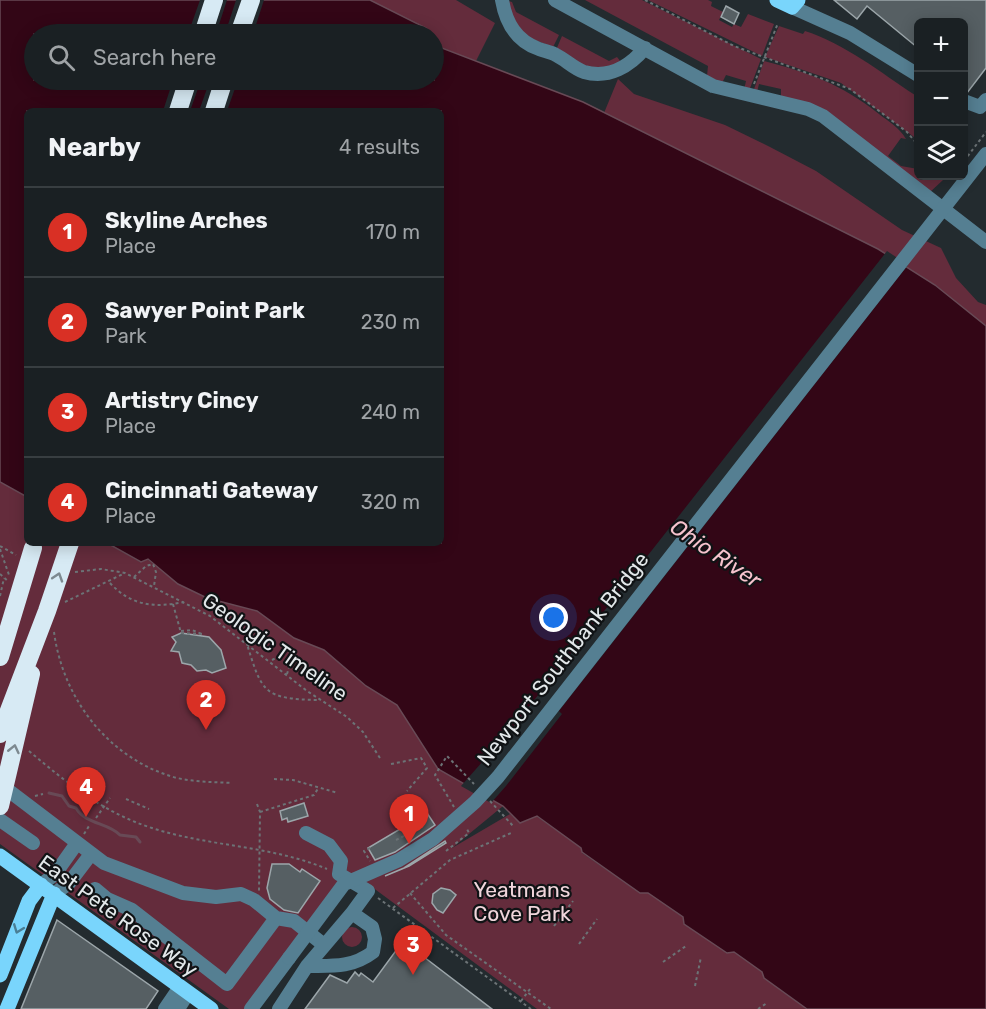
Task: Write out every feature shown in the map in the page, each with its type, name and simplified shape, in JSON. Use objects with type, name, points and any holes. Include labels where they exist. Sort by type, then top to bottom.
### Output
[{"type":"highway","points":[[206,24],[214,0]]},
{"type":"highway","points":[[243,24],[251,0]]},
{"type":"highway","points":[[179,108],[185,90]]},
{"type":"highway","points":[[215,108],[221,90]]},
{"type":"highway","points":[[0,806],[53,615],[69,546]]},
{"type":"highway","points":[[0,617],[29,550]]},
{"type":"highway","points":[[0,657],[29,550]]},
{"type":"highway","points":[[0,734],[12,698],[53,615]]},
{"type":"main road","points":[[777,0],[795,3]]},
{"type":"main road","name":"East Pete Rose Way","points":[[0,856],[212,1009]]},
{"type":"main road","points":[[0,975],[29,901],[47,890]]},
{"type":"main road","points":[[7,1009],[47,890]]},
{"type":"street","points":[[502,0],[517,37],[536,48],[557,55],[584,72],[598,73],[620,69],[628,65],[645,48]]},
{"type":"street","points":[[555,0],[713,86],[808,109],[823,116],[986,242]]},
{"type":"street","points":[[795,3],[914,73]]},
{"type":"street","points":[[968,103],[980,107],[986,100]]},
{"type":"street","name":"Newport Southbank Bridge","points":[[251,1009],[344,884],[399,860],[433,839],[475,802],[498,777],[982,149]]},
{"type":"street","points":[[0,784],[81,843],[104,863],[183,893],[216,897],[241,894],[254,900],[276,918],[294,921],[324,945]]},
{"type":"street","points":[[0,820],[33,843]]},
{"type":"street","points":[[279,1009],[307,966],[368,891],[339,874],[341,861],[333,849],[306,832]]},
{"type":"street","points":[[47,890],[56,874],[81,843]]},
{"type":"street","points":[[95,889],[107,899],[132,910],[227,984],[276,918]]},
{"type":"street","points":[[307,966],[342,966],[359,962],[373,952],[375,939],[372,927],[352,913]]},
{"type":"street","points":[[165,1009],[184,990]]},
{"type":"street","points":[[178,1009],[184,990]]},
{"type":"path","points":[[645,0],[734,46],[850,89],[907,132],[914,140]]},
{"type":"path","points":[[749,96],[778,23]]},
{"type":"path","points":[[968,158],[982,149],[986,132]]},
{"type":"path","points":[[14,586],[0,548],[29,550]]},
{"type":"path","points":[[134,577],[146,566],[153,564],[156,572],[154,586]]},
{"type":"path","name":"Geologic Timeline","points":[[72,571],[101,569],[125,573],[210,616],[347,717],[363,732],[380,758]]},
{"type":"path","points":[[125,573],[53,615],[56,646],[75,698],[92,723],[132,758],[158,772],[194,781],[232,783]]},
{"type":"path","points":[[0,574],[4,578],[0,596]]},
{"type":"path","points":[[109,582],[123,596],[141,605],[184,602]]},
{"type":"path","points":[[173,604],[181,632],[202,635]]},
{"type":"path","points":[[246,641],[260,683],[268,692],[280,697],[322,700]]},
{"type":"path","points":[[271,661],[289,651],[293,655],[287,674]]},
{"type":"path","points":[[21,744],[64,782],[104,808],[137,823],[170,833],[260,848],[302,859],[339,874]]},
{"type":"path","points":[[391,764],[421,758],[427,768],[407,791]]},
{"type":"path","points":[[86,772],[105,787]]},
{"type":"path","points":[[274,779],[319,787],[338,794]]},
{"type":"path","points":[[260,812],[314,795],[319,787]]},
{"type":"path","points":[[35,796],[43,794]]},
{"type":"path","points":[[96,818],[110,798]]},
{"type":"path","points":[[126,799],[148,809]]},
{"type":"path","points":[[257,804],[260,812],[259,894]]},
{"type":"path","points":[[81,843],[89,826]]},
{"type":"path","points":[[393,908],[450,860],[511,833]]},
{"type":"path","points":[[396,840],[408,834]]},
{"type":"path","points":[[364,851],[370,848]]},
{"type":"path","points":[[368,891],[531,1009]]},
{"type":"path","points":[[410,893],[446,935],[529,990],[551,1009]]},
{"type":"path","points":[[554,926],[573,901]]},
{"type":"path","points":[[579,944],[597,919]]},
{"type":"path","points":[[663,962],[686,946]]},
{"type":"path","points":[[695,986],[702,957]]},
{"type":"path","points":[[521,1002],[529,990]]},
{"type":"path","points":[[758,1009],[767,1003]]},
{"type":"green space","points":[[370,0],[456,0],[495,23],[476,61],[444,49],[444,24],[418,24]]},
{"type":"green space","points":[[585,0],[642,0],[761,59],[749,91],[744,90],[746,81],[726,75],[722,83],[707,76],[708,66]]},
{"type":"green space","points":[[648,0],[708,0],[712,2],[711,6],[723,12],[719,20],[732,27],[734,24],[741,27],[748,14],[774,24],[762,56]]},
{"type":"green space","points":[[508,1],[512,2],[516,12],[559,35],[553,47],[533,40],[517,28]]},
{"type":"green space","points":[[779,26],[803,34],[805,31],[834,43],[914,94],[914,137],[841,83],[765,57]]},
{"type":"green space","points":[[562,36],[609,61],[617,57],[621,62],[601,68],[579,65],[556,50]]},
{"type":"green space","points":[[764,61],[796,70],[838,87],[865,104],[903,135],[906,139],[901,138],[888,156],[901,166],[914,168],[914,180],[943,180],[929,193],[828,113],[781,97],[781,89],[759,84],[757,92],[753,92]]},
{"type":"green space","points":[[618,79],[634,94],[725,125],[816,171],[902,230],[941,248],[956,278],[978,302],[986,305],[986,326],[935,285],[878,249],[604,113]]},
{"type":"green space","name":"Yeatmans Cove Park","points":[[0,482],[24,495],[24,546],[112,546],[140,562],[147,559],[178,584],[207,598],[257,611],[294,638],[324,650],[366,686],[397,705],[438,769],[503,806],[452,848],[510,814],[520,823],[536,816],[582,848],[582,853],[640,893],[648,893],[683,917],[685,924],[727,953],[734,952],[763,972],[764,978],[807,1009],[537,1009],[372,887],[345,877],[252,1009],[229,1009],[0,844]]},
{"type":"green space","points":[[352,927],[359,930],[362,937],[359,944],[352,947],[345,944],[342,937],[345,930]]},
{"type":"water","name":"Ohio River","points":[[0,0],[370,0],[418,24],[24,24],[24,90],[444,90],[444,49],[583,102],[878,249],[935,285],[986,326],[986,1009],[807,1009],[764,978],[762,972],[734,952],[727,953],[684,924],[683,917],[648,893],[640,893],[582,852],[581,848],[537,816],[520,823],[503,806],[438,769],[397,705],[366,686],[324,650],[294,638],[257,611],[207,598],[178,584],[148,559],[141,562],[112,546],[444,546],[444,108],[24,108],[24,495],[0,482]]},
{"type":"pier","points":[[200,0],[227,0],[219,24],[192,24]]},
{"type":"pier","points":[[236,0],[264,0],[256,24],[228,24]]},
{"type":"pier","points":[[170,90],[197,90],[191,108],[164,108]]},
{"type":"pier","points":[[206,90],[234,90],[228,108],[200,108]]},
{"type":"pier","points":[[887,251],[908,265],[559,711],[562,714],[506,786],[491,803],[461,786],[513,727]]},
{"type":"building","points":[[834,0],[986,0],[986,68],[968,92],[968,18],[914,18],[914,45],[867,6],[857,19]]},
{"type":"building","points":[[726,6],[739,13],[734,24],[721,17]]},
{"type":"building","points":[[181,633],[209,637],[221,650],[226,668],[212,673],[206,670],[197,671],[191,665],[182,663],[179,652],[171,651],[176,642],[172,637]]},
{"type":"building","points":[[304,803],[308,816],[288,822],[287,818],[282,820],[280,811]]},
{"type":"building","points":[[427,813],[435,825],[395,852],[375,860],[368,848]]},
{"type":"building","points":[[445,841],[446,843],[409,866],[385,876],[404,868]]},
{"type":"building","points":[[272,864],[289,864],[300,872],[302,869],[320,881],[298,913],[284,910],[270,899],[267,888]]},
{"type":"building","points":[[441,888],[450,890],[456,895],[443,913],[437,910],[432,903],[433,894]]},
{"type":"building","points":[[57,920],[158,991],[146,1009],[21,1009]]},
{"type":"building","points":[[403,941],[492,1009],[305,1009],[330,975],[347,983],[355,972],[359,976],[361,973],[373,982]]},
{"type":"waterway","points":[[49,793],[62,796],[69,806],[76,808],[85,817],[120,835],[136,837],[140,842]]},
{"type":"place","name":"Sawyer Point Park","points":[[206,730]]},
{"type":"place","name":"Cincinnati Gateway","points":[[86,817]]},
{"type":"place","name":"Skyline Arches","points":[[409,844]]},
{"type":"place","name":"Artistry Cincy","points":[[413,975]]}]
